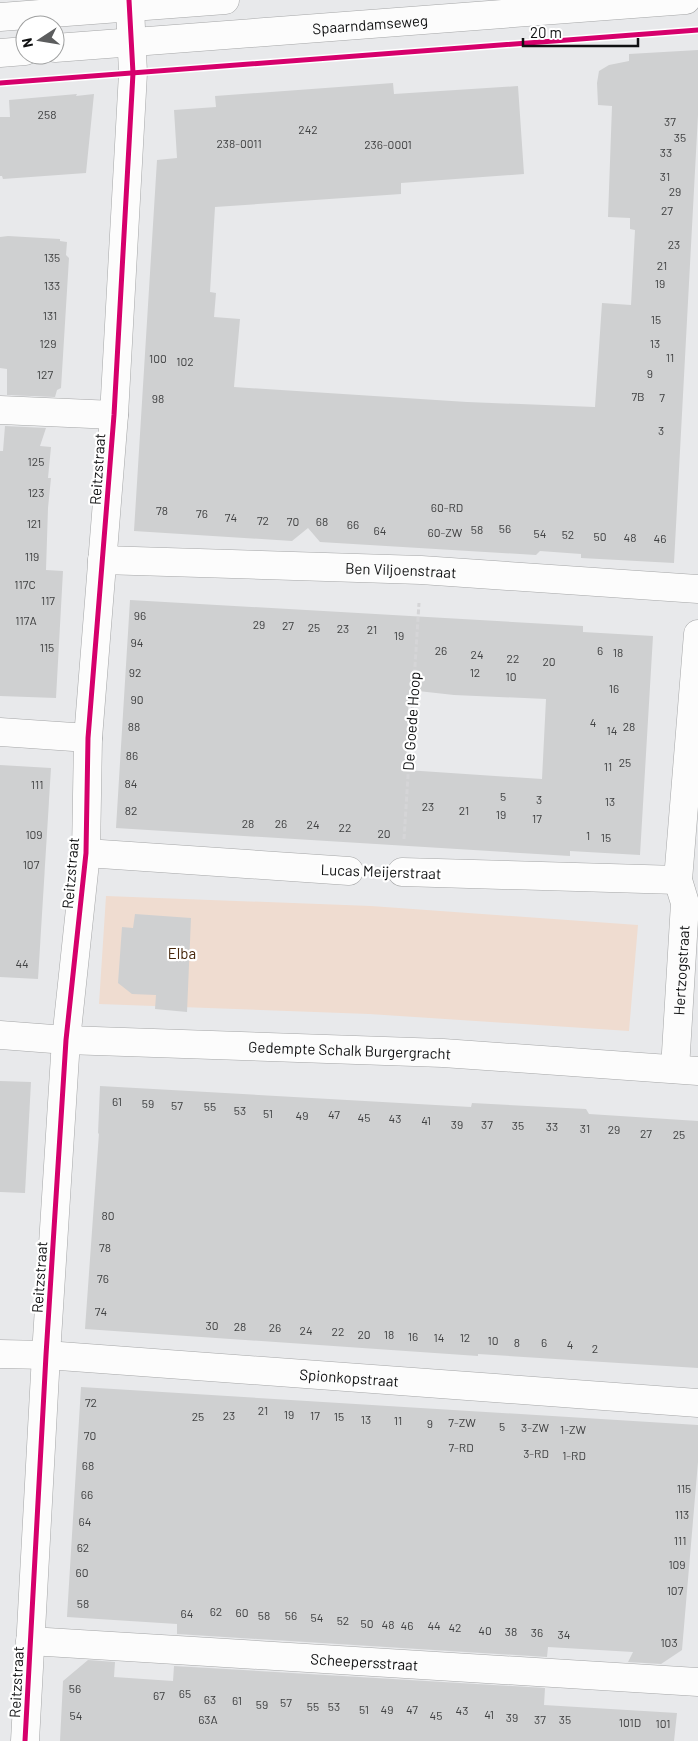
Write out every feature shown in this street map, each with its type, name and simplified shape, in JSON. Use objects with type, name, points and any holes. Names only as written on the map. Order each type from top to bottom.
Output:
[{"type":"street","points":[[0,17],[225,0]]},
{"type":"street","name":"Spaarndamseweg","points":[[65,47],[686,0]]},
{"type":"street","name":"Reitzstraat","points":[[25,1741],[46,1355],[66,1040],[86,853],[88,738],[114,415],[132,73],[130,7]]},
{"type":"street","points":[[0,53],[15,52]]},
{"type":"street","points":[[0,410],[114,415]]},
{"type":"street","name":"Ben Viljoenstraat","points":[[102,560],[421,570],[698,589]]},
{"type":"street","name":"Hertzogstraat","points":[[686,1070],[687,895],[698,634]]},
{"type":"street","points":[[0,732],[88,738]]},
{"type":"street","name":"Lucas Meijerstraat","points":[[86,853],[349,871]]},
{"type":"street","name":"Lucas Meijerstraat","points":[[402,872],[687,895]]},
{"type":"street","name":"Gedempte Schalk Burgergracht","points":[[0,1035],[66,1040],[443,1053],[686,1070]]},
{"type":"street","name":"Spionkopstraat","points":[[0,1354],[46,1355],[698,1403]]},
{"type":"street","name":"Scheepersstraat","points":[[30,1641],[698,1682]]},
{"type":"green space","name":"Elba","points":[[106,896],[371,906],[638,925],[629,1031],[369,1014],[99,1004]]},
{"type":"building","points":[[698,50],[698,115],[674,563],[581,558],[581,554],[540,551],[536,555],[320,542],[308,528],[292,541],[134,531],[157,160],[177,158],[174,110],[216,107],[215,96],[393,83],[394,94],[518,86],[524,174],[401,183],[401,194],[215,207],[210,292],[216,293],[214,317],[240,319],[234,387],[467,402],[595,407],[602,303],[631,305],[635,230],[630,229],[630,218],[608,217],[612,106],[598,105],[597,83],[599,71],[609,65],[629,61],[629,54]]},
{"type":"building","points":[[77,94],[76,96],[94,94],[86,173],[3,179],[0,176],[0,117],[10,117],[9,100]]},
{"type":"building","points":[[0,237],[60,239],[60,241],[67,242],[66,255],[69,258],[61,388],[57,390],[55,397],[7,395],[7,369],[0,368]]},
{"type":"building","points":[[5,426],[46,428],[40,446],[51,447],[48,478],[51,478],[46,570],[63,571],[56,698],[0,696],[0,451],[3,451]]},
{"type":"building","points":[[130,600],[583,626],[583,632],[653,636],[640,855],[570,851],[570,856],[116,828]],"holes":[[[409,690],[454,695],[546,699],[542,779],[406,770]]]},
{"type":"building","points":[[0,765],[51,768],[38,979],[0,977]]},
{"type":"building","points":[[135,914],[191,918],[187,1012],[155,1009],[156,995],[132,994],[118,983],[122,927],[133,928]]},
{"type":"building","points":[[0,1081],[31,1082],[25,1193],[0,1192]]},
{"type":"building","points":[[100,1086],[471,1107],[472,1103],[586,1109],[589,1114],[698,1121],[698,1368],[478,1354],[478,1356],[85,1329],[99,1133]]},
{"type":"building","points":[[81,1387],[698,1425],[698,1462],[682,1650],[661,1664],[628,1662],[633,1652],[548,1647],[547,1657],[177,1634],[177,1624],[67,1617]]},
{"type":"building","points":[[88,1660],[115,1662],[114,1677],[173,1681],[174,1666],[545,1688],[544,1705],[677,1713],[674,1741],[60,1741],[63,1681]]},
{"type":"cycle path","points":[[25,1741],[46,1355],[66,1040],[86,853],[88,738],[114,415],[133,73],[129,0]]},
{"type":"cycle path","points":[[0,83],[698,30]]}]
